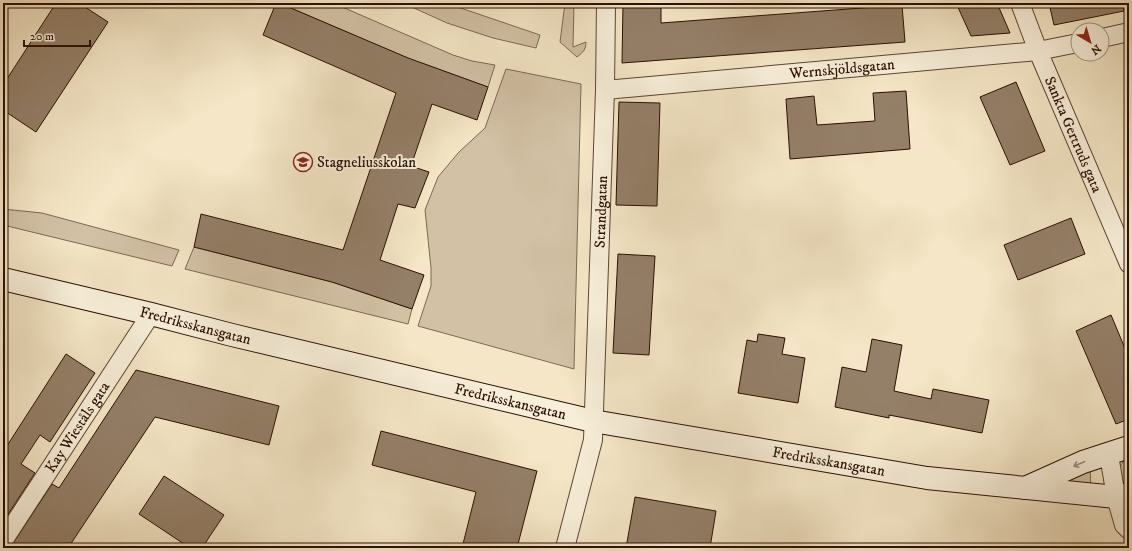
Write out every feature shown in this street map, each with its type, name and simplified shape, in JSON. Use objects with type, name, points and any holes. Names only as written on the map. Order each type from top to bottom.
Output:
[{"type":"main road","name":"Fredriksskansgatan","points":[[3,279],[593,421],[926,478],[1024,489],[1122,496]]},
{"type":"main road","points":[[1024,489],[1083,462],[1109,455],[1129,447]]},
{"type":"street","name":"Strandgatan","points":[[565,548],[593,440],[605,90],[606,3]]},
{"type":"street","name":"Sankta Gertruds gata","points":[[1020,3],[1038,51],[1129,264]]},
{"type":"street","points":[[1110,36],[1129,32]]},
{"type":"street","name":"Wernskjöldsgatan","points":[[605,90],[1038,51],[1070,45]]},
{"type":"street","name":"Kay Wieståls gata","points":[[3,541],[151,314]]},
{"type":"street","points":[[1109,455],[1122,496],[1124,526],[1129,530]]},
{"type":"shaded area","points":[[279,3],[333,3],[453,55],[472,61],[495,65],[488,87],[408,58]]},
{"type":"shaded area","points":[[403,3],[446,3],[540,35],[536,48],[493,38],[447,23]]},
{"type":"shaded area","points":[[565,3],[574,3],[573,47],[586,42],[584,51],[577,57],[560,42]]},
{"type":"shaded area","points":[[506,69],[581,84],[574,369],[418,326],[431,286],[431,268],[425,210],[438,177],[459,152],[485,128]]},
{"type":"shaded area","points":[[3,209],[42,213],[179,250],[172,266],[3,225]]},
{"type":"shaded area","points":[[194,247],[332,282],[412,309],[408,324],[185,269]]},
{"type":"shaded area","points":[[1129,458],[1129,488],[1120,490],[1119,468],[1125,459]]},
{"type":"shaded area","points":[[1090,467],[1091,489],[1041,486]]},
{"type":"building","points":[[56,3],[79,3],[108,22],[36,132],[3,110],[3,85]]},
{"type":"building","name":"Stagneliusskolan","points":[[276,3],[408,58],[488,87],[477,120],[432,104],[411,166],[429,172],[415,208],[398,204],[380,260],[424,275],[412,309],[332,282],[194,247],[201,214],[343,250],[396,93],[263,35]]},
{"type":"building","points":[[623,3],[661,3],[661,23],[902,5],[905,42],[622,63]]},
{"type":"building","points":[[956,3],[997,3],[1010,33],[971,36]]},
{"type":"building","points":[[1049,3],[1123,3],[1124,11],[1054,25]]},
{"type":"building","points":[[1016,82],[1045,151],[1010,165],[980,97]]},
{"type":"building","points":[[906,91],[910,149],[790,159],[786,99],[814,96],[817,125],[875,121],[873,93]]},
{"type":"building","points":[[619,102],[660,103],[657,206],[616,205]]},
{"type":"building","points":[[1071,218],[1085,254],[1018,280],[1004,245]]},
{"type":"building","points":[[618,254],[655,256],[649,355],[613,353]]},
{"type":"building","points":[[1111,315],[1129,358],[1129,419],[1116,424],[1076,331]]},
{"type":"building","points":[[758,334],[785,338],[782,354],[805,358],[798,403],[738,393],[747,340],[757,342]]},
{"type":"building","points":[[872,339],[902,345],[894,391],[931,399],[933,389],[989,400],[982,433],[889,415],[889,418],[835,407],[842,367],[866,372]]},
{"type":"building","points":[[66,354],[95,373],[50,442],[40,435],[21,464],[35,473],[3,522],[3,452]]},
{"type":"building","points":[[136,370],[279,406],[269,445],[155,417],[68,548],[10,548],[52,484],[59,488]]},
{"type":"building","points":[[381,431],[537,471],[517,548],[462,548],[476,492],[372,465]]},
{"type":"building","points":[[164,476],[224,515],[202,548],[190,548],[139,514]]},
{"type":"building","points":[[635,497],[716,511],[710,548],[696,548],[670,543],[669,548],[626,548]]},
{"type":"place","name":"Stagneliusskolan","points":[[303,162]]}]
